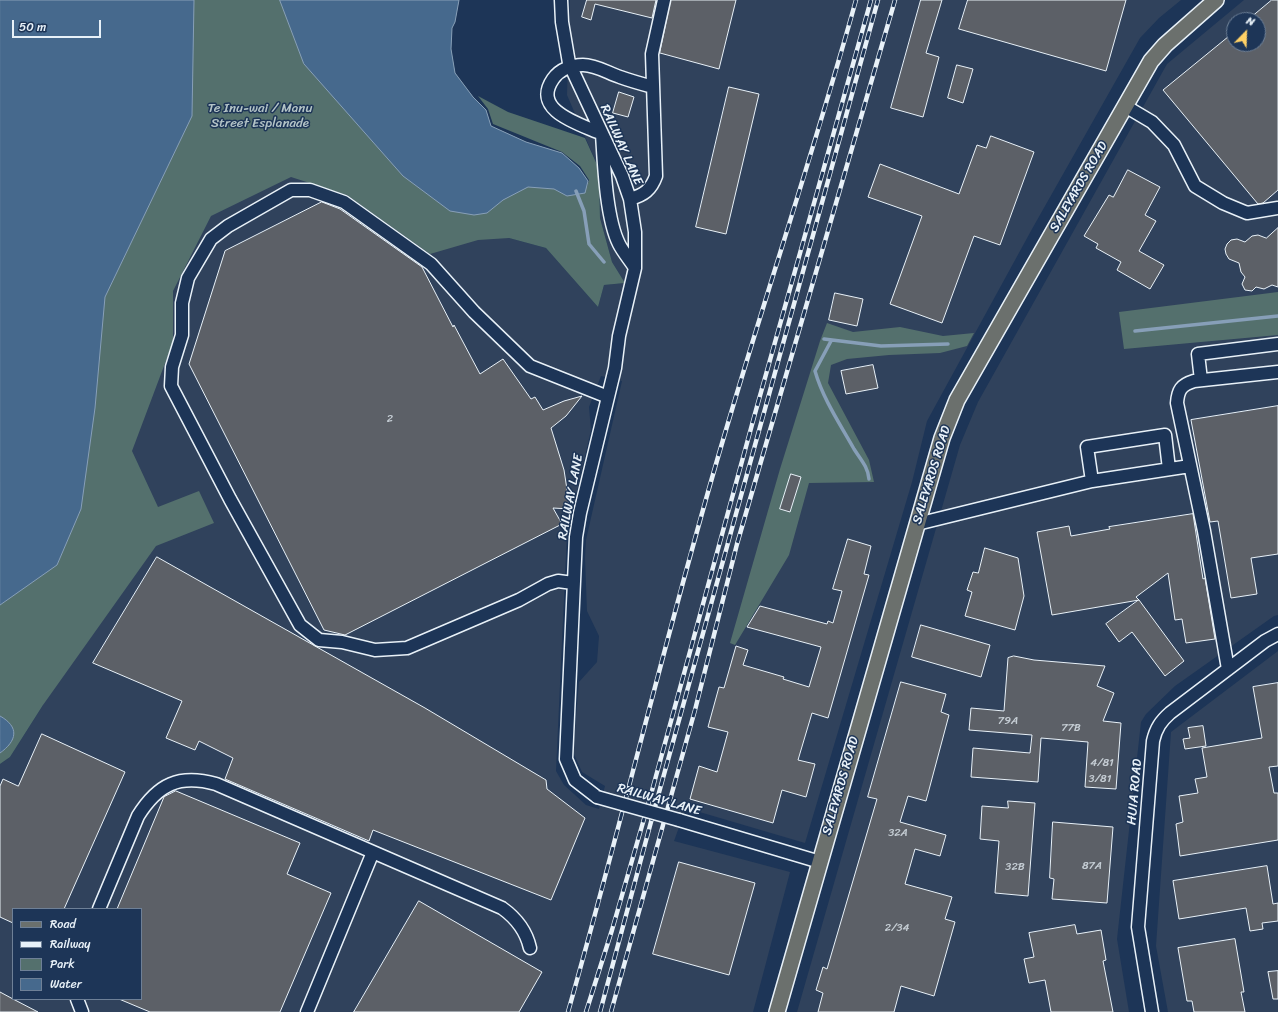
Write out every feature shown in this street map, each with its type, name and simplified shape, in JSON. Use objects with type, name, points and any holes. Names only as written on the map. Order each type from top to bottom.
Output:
[{"type":"main road","name":"SALEYARDS ROAD","points":[[777,1012],[942,438],[957,400],[1152,61],[1165,45],[1216,0]]},
{"type":"street","name":"RAILWAY LANE","points":[[561,0],[565,48],[571,66],[622,176],[630,198],[635,232],[634,268],[619,336],[615,368],[577,525],[573,583],[566,759],[575,780],[598,796],[820,862]]},
{"type":"street","points":[[630,198],[648,191],[656,176],[652,54],[664,0]]},
{"type":"street","points":[[634,268],[619,244],[613,225],[604,162],[602,134],[566,118],[553,109],[547,97],[548,86],[555,76],[571,66],[587,66],[599,68],[619,77],[653,87]]},
{"type":"street","points":[[1125,106],[1152,122],[1174,146],[1195,186],[1223,203],[1246,213],[1278,208]]},
{"type":"street","points":[[573,583],[558,581],[548,584],[519,600],[407,648],[375,650],[342,642],[319,640],[300,625],[230,499],[171,386],[172,367],[182,335],[182,303],[188,278],[211,240],[228,226],[291,190],[310,190],[344,202],[431,264],[474,312],[530,366],[608,397]]},
{"type":"street","points":[[1201,380],[1198,354],[1278,344]]},
{"type":"street","points":[[1228,669],[1204,531],[1177,403],[1178,392],[1184,385],[1201,380],[1278,372]]},
{"type":"street","points":[[1092,481],[1087,447],[1165,435],[1176,429],[1180,417]]},
{"type":"street","points":[[1165,435],[1169,469]]},
{"type":"street","points":[[917,524],[1092,481],[1190,466]]},
{"type":"street","name":"HUIA ROAD","points":[[1152,1012],[1138,927],[1153,741],[1156,731],[1161,721],[1265,641],[1278,634]]},
{"type":"street","points":[[99,908],[138,816],[144,806],[158,791],[176,782],[186,780],[216,784],[502,908],[512,915],[523,929],[530,948]]},
{"type":"street","points":[[307,1012],[373,852]]},
{"type":"street","points":[[76,1000],[82,1012]]},
{"type":"shaded area","points":[[570,0],[1181,0],[1159,18],[1140,38],[1032,229],[927,421],[912,482],[805,843],[686,808],[674,841],[790,872],[753,1012],[0,1012],[0,764],[10,757],[43,705],[135,273],[253,105],[509,238],[546,248],[598,307],[604,285],[625,283],[612,262],[600,218],[599,169],[567,95]],"holes":[[[601,376],[622,381],[586,540],[585,558],[587,611],[599,636],[597,662],[579,682],[573,752],[582,772],[605,786],[599,809],[586,805],[564,785],[556,771],[567,534],[591,430],[589,407]]]},
{"type":"shaded area","points":[[1244,0],[1278,0],[1278,615],[1274,616],[1175,686],[1146,714],[1141,722],[1117,939],[1129,1012],[797,1012],[960,445],[978,402],[1167,64],[1226,15],[1226,52],[1266,52],[1266,12],[1230,12]]},
{"type":"shaded area","points":[[1278,651],[1278,1012],[1168,1012],[1156,946],[1171,732]]},
{"type":"green space","name":"Te Inu-wai / Manu Street Esplanade","points":[[0,0],[459,0],[455,22],[452,28],[451,49],[455,73],[473,97],[486,110],[491,126],[526,142],[562,153],[579,168],[588,181],[587,187],[589,180],[580,166],[562,152],[493,124],[488,109],[478,96],[508,112],[585,138],[599,169],[600,218],[612,262],[625,283],[604,285],[598,307],[546,248],[509,238],[478,240],[430,254],[347,195],[291,177],[211,216],[173,291],[173,342],[132,451],[158,507],[199,491],[214,523],[156,546],[43,705],[10,757],[0,764]]},
{"type":"green space","points":[[1278,292],[1278,335],[1124,349],[1119,312]]},
{"type":"green space","points":[[827,323],[853,332],[900,327],[943,336],[974,333],[967,346],[940,353],[889,355],[847,359],[831,365],[828,383],[869,460],[874,482],[809,483],[789,555],[735,645],[730,643],[780,469]]},
{"type":"water","points":[[0,0],[194,0],[192,116],[105,297],[95,408],[81,509],[57,565],[0,605]]},
{"type":"water","points":[[280,0],[459,0],[455,22],[452,28],[451,49],[455,73],[473,97],[486,110],[491,126],[526,142],[562,153],[579,168],[588,181],[585,193],[567,196],[554,189],[528,187],[503,200],[487,213],[474,215],[450,211],[403,176],[304,64]]},
{"type":"water","points":[[0,716],[11,725],[14,734],[10,744],[0,753]]},
{"type":"building","points":[[587,0],[656,0],[652,18],[595,4],[591,20],[582,17]]},
{"type":"building","points":[[671,0],[736,0],[719,69],[660,53]]},
{"type":"building","points":[[921,0],[942,0],[926,53],[939,57],[923,117],[891,108]]},
{"type":"building","points":[[968,0],[1126,0],[1106,71],[959,29]]},
{"type":"building","points":[[1272,0],[1278,0],[1278,190],[1263,203],[1258,204],[1163,90],[1226,39],[1226,52],[1266,52],[1266,12],[1258,12]]},
{"type":"building","points":[[957,65],[973,69],[963,103],[948,98]]},
{"type":"building","points":[[729,87],[759,94],[726,234],[696,227]]},
{"type":"building","points":[[619,92],[634,97],[628,117],[613,113]]},
{"type":"building","points":[[991,136],[1034,152],[1000,245],[974,236],[942,323],[890,304],[922,216],[868,197],[880,164],[959,194],[977,145],[986,148]]},
{"type":"building","points":[[1128,170],[1160,187],[1145,215],[1156,221],[1139,251],[1164,265],[1150,289],[1117,270],[1121,262],[1096,248],[1098,244],[1084,236],[1109,195],[1113,197]]},
{"type":"building","points":[[322,202],[340,209],[422,267],[453,327],[454,325],[480,374],[503,359],[531,399],[535,397],[543,410],[564,401],[582,396],[566,416],[551,428],[564,470],[570,509],[553,508],[562,524],[345,635],[324,630],[189,364],[225,251]]},
{"type":"building","points":[[1278,228],[1278,287],[1272,285],[1264,289],[1256,287],[1252,291],[1245,290],[1242,284],[1245,277],[1241,272],[1239,263],[1229,259],[1226,254],[1225,249],[1227,244],[1231,240],[1237,239],[1245,242],[1252,236],[1258,235],[1266,238]]},
{"type":"building","points":[[835,293],[863,299],[857,326],[829,320]]},
{"type":"building","points":[[873,365],[878,388],[846,394],[841,371]]},
{"type":"building","points":[[1278,406],[1278,554],[1251,558],[1257,594],[1231,598],[1218,521],[1210,522],[1191,420]]},
{"type":"building","points":[[791,474],[801,477],[790,512],[780,509]]},
{"type":"building","points":[[1193,514],[1203,579],[1205,578],[1215,639],[1186,643],[1182,619],[1175,620],[1168,573],[1136,597],[1139,600],[1052,615],[1037,532],[1069,526],[1071,536],[1110,529],[1109,527]]},
{"type":"building","points":[[848,539],[871,546],[864,574],[869,575],[828,718],[812,713],[798,760],[815,764],[806,797],[782,790],[773,823],[690,799],[699,766],[717,772],[728,732],[708,727],[719,687],[724,688],[736,646],[748,650],[743,665],[784,677],[783,679],[809,687],[821,647],[747,627],[760,606],[827,624],[828,621],[833,623],[842,591],[833,589]]},
{"type":"building","points":[[985,548],[1018,558],[1024,596],[1015,630],[965,616],[972,592],[967,590],[973,572],[978,573]]},
{"type":"building","points":[[157,557],[425,708],[546,780],[547,789],[585,818],[551,900],[373,830],[369,841],[225,779],[233,758],[199,741],[195,750],[166,738],[182,701],[93,663]]},
{"type":"building","points":[[1139,600],[1184,661],[1165,676],[1132,632],[1119,642],[1106,624]]},
{"type":"building","points":[[921,625],[990,645],[981,677],[912,657]]},
{"type":"building","points":[[1014,656],[1034,660],[1105,666],[1097,686],[1114,693],[1103,721],[1121,723],[1116,789],[1085,787],[1088,742],[1041,738],[1038,782],[971,777],[973,748],[1030,753],[1032,735],[969,730],[971,708],[1004,711],[1008,658]]},
{"type":"building","points":[[901,682],[946,694],[941,712],[949,715],[926,801],[908,796],[900,822],[946,835],[940,856],[915,849],[905,884],[952,897],[945,919],[955,922],[934,996],[901,986],[894,1012],[818,1012],[823,993],[816,990],[823,967],[827,969],[877,799],[868,797]]},
{"type":"building","points":[[1278,683],[1278,766],[1269,767],[1274,793],[1278,793],[1278,840],[1180,856],[1176,824],[1183,822],[1179,796],[1198,793],[1195,779],[1207,777],[1202,748],[1262,738],[1253,687]]},
{"type":"building","points":[[1203,726],[1206,746],[1185,749],[1183,739],[1190,738],[1188,728]]},
{"type":"building","points":[[42,734],[125,772],[64,908],[12,908],[12,923],[0,917],[0,786],[3,779],[18,786]]},
{"type":"building","points":[[176,791],[300,843],[287,874],[331,893],[280,1012],[150,1012],[121,1000],[142,1000],[142,908],[117,908],[164,797]]},
{"type":"building","points":[[1008,801],[1035,803],[1028,896],[995,893],[999,841],[980,839],[982,806],[1008,808]]},
{"type":"building","points":[[1053,822],[1113,827],[1107,903],[1052,899],[1054,879],[1050,878]]},
{"type":"building","points":[[679,862],[755,883],[729,975],[653,954]]},
{"type":"building","points":[[1267,866],[1273,904],[1278,903],[1278,921],[1262,923],[1263,929],[1250,931],[1246,908],[1179,919],[1173,881]]},
{"type":"building","points":[[419,901],[542,972],[519,1012],[354,1012]]},
{"type":"building","points":[[1075,925],[1077,934],[1101,930],[1106,960],[1103,961],[1113,1012],[1051,1012],[1045,980],[1029,983],[1024,959],[1034,957],[1029,933]]},
{"type":"building","points":[[1235,939],[1244,992],[1241,992],[1245,1012],[1194,1012],[1192,1001],[1187,1001],[1178,948]]},
{"type":"building","points":[[1278,971],[1278,999],[1273,999],[1268,972]]},
{"type":"building","points":[[0,992],[12,998],[12,1000],[15,1000],[38,1012],[0,1012]]},
{"type":"waterway","points":[[576,191],[584,211],[589,244],[604,262]]},
{"type":"waterway","points":[[1135,331],[1278,316]]},
{"type":"waterway","points":[[824,339],[881,346],[948,344]]},
{"type":"waterway","points":[[831,341],[815,371],[827,401],[866,467],[869,479]]},
{"type":"railway","points":[[568,1012],[702,511],[739,385],[824,111],[856,0]]},
{"type":"railway","points":[[586,1012],[612,930],[650,798],[756,410],[871,0]]},
{"type":"railway","points":[[600,1012],[655,807],[878,0]]},
{"type":"railway","points":[[611,1012],[695,710],[737,544],[895,0]]}]
